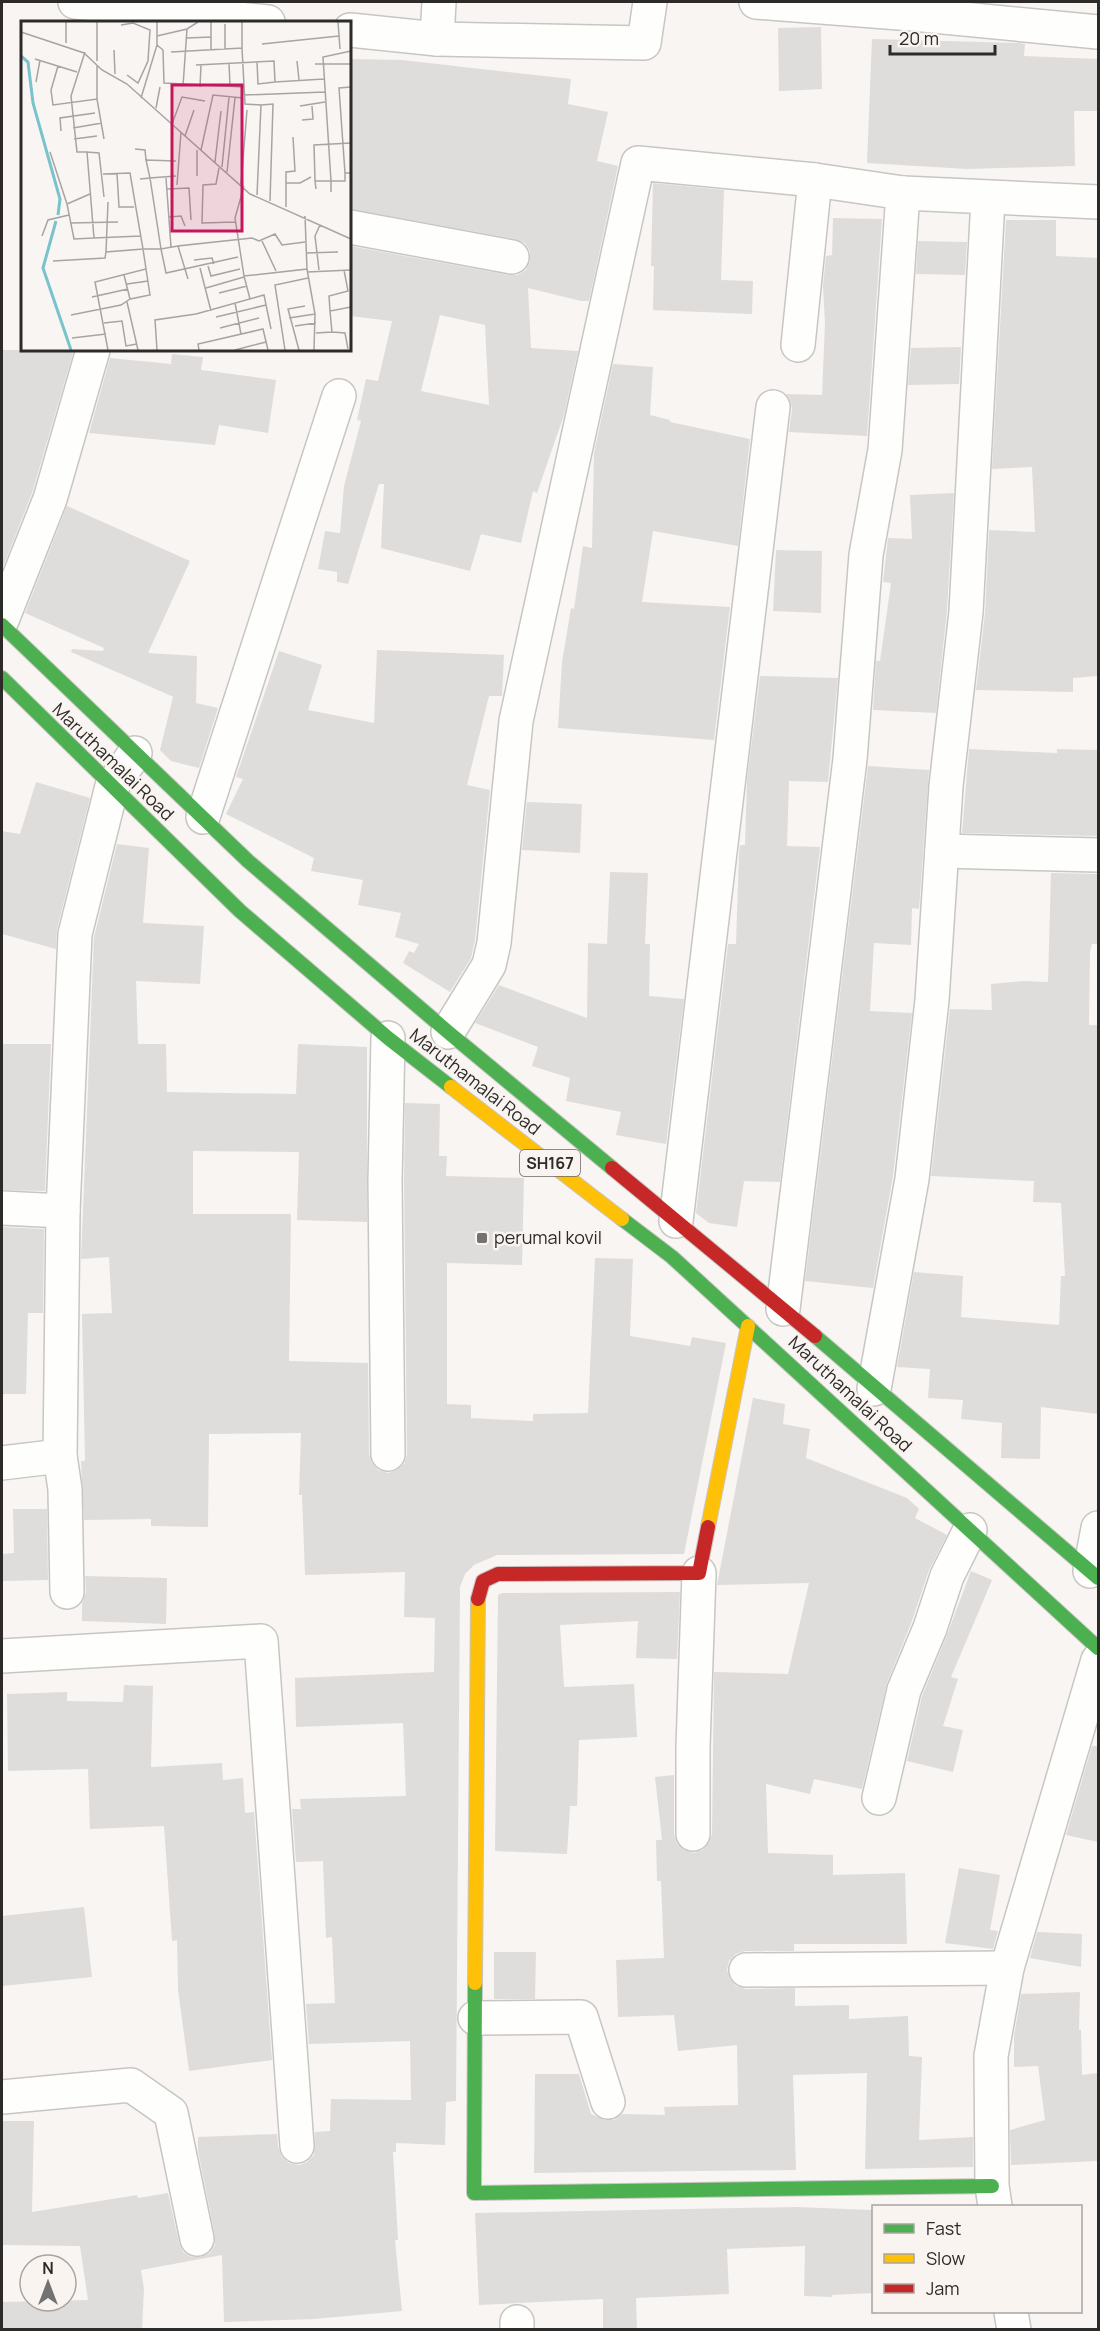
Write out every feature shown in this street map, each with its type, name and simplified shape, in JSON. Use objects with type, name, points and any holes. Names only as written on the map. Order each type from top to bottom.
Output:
[{"type":"main road","name":"Maruthamalai Road","points":[[2,625],[248,861],[448,1032],[783,1309],[1094,1575]]},
{"type":"main road","name":"Maruthamalai Road","points":[[2,678],[240,911],[388,1038],[672,1257],[1098,1648]]},
{"type":"main road","points":[[748,1326],[699,1573],[498,1574],[483,1581],[478,1594],[474,2193],[994,2196]]},
{"type":"street","points":[[75,2],[172,7],[262,21]]},
{"type":"street","points":[[437,39],[439,2]]},
{"type":"street","points":[[351,30],[437,39],[644,43],[650,2]]},
{"type":"street","points":[[756,2],[912,8],[1098,33]]},
{"type":"street","points":[[448,1032],[489,965],[494,943],[516,721],[638,163],[815,180],[903,194],[1098,202]]},
{"type":"street","points":[[798,345],[815,180]]},
{"type":"street","points":[[783,1309],[850,759],[866,555],[885,450],[903,194]]},
{"type":"street","points":[[874,1389],[912,1179],[932,1000],[946,786],[966,612],[988,199]]},
{"type":"street","points":[[351,226],[512,257]]},
{"type":"street","points":[[2,620],[50,499],[93,351]]},
{"type":"street","points":[[203,817],[339,396]]},
{"type":"street","points":[[676,1221],[773,407]]},
{"type":"street","points":[[67,1592],[65,1489],[60,1456],[63,1210],[75,934],[112,786],[135,753]]},
{"type":"street","points":[[942,851],[1098,855]]},
{"type":"street","points":[[388,1038],[385,1181],[388,1454]]},
{"type":"street","points":[[2,1208],[63,1210]]},
{"type":"street","points":[[2,1463],[60,1456]]},
{"type":"street","points":[[1094,1575],[1098,1528]]},
{"type":"street","points":[[879,1798],[904,1690],[930,1628],[947,1576],[970,1530]]},
{"type":"street","points":[[693,1834],[693,1746],[699,1573]]},
{"type":"street","points":[[2,1656],[261,1641],[297,2146]]},
{"type":"street","points":[[994,2196],[991,2056],[1006,1968],[1098,1660]]},
{"type":"street","points":[[746,1970],[1006,1968]]},
{"type":"street","points":[[475,2018],[581,2017],[608,2102]]},
{"type":"street","points":[[2,2097],[131,2085],[171,2113],[198,2239]]},
{"type":"street","points":[[1011,2313],[1014,2330]]},
{"type":"building","points":[[821,27],[822,89],[779,91],[778,28]]},
{"type":"building","points":[[872,39],[1019,43],[1025,44],[1024,56],[1098,59],[1098,111],[1074,111],[1075,166],[967,169],[867,163]]},
{"type":"building","points":[[351,59],[402,60],[571,79],[568,104],[608,112],[597,161],[618,166],[589,301],[528,288],[531,348],[578,351],[564,415],[537,493],[533,491],[521,543],[481,534],[470,571],[381,548],[384,484],[379,484],[348,584],[337,582],[337,572],[318,569],[325,531],[340,533],[344,486],[361,421],[357,420],[366,379],[378,381],[392,321],[351,316],[351,246],[518,275],[526,270],[530,260],[530,251],[525,243],[515,239],[351,209]],"holes":[[[440,315],[485,325],[489,405],[421,391]]]},
{"type":"building","points":[[653,183],[724,190],[721,280],[753,281],[752,314],[653,310],[654,266],[651,266]]},
{"type":"building","points":[[833,218],[882,219],[867,436],[789,432],[792,409],[786,394],[822,395],[825,323],[823,286],[826,256],[832,255]]},
{"type":"building","points":[[1006,220],[1056,220],[1056,256],[1098,258],[1098,676],[1073,678],[1073,692],[976,690],[985,613],[989,530],[1035,532],[1032,467],[992,469]]},
{"type":"building","points":[[918,241],[967,242],[965,275],[916,274]]},
{"type":"building","points":[[961,347],[959,384],[908,385],[911,348]]},
{"type":"building","points":[[2,350],[67,351],[73,353],[32,493],[2,570]]},
{"type":"building","points":[[172,354],[203,357],[201,370],[276,380],[268,433],[219,425],[215,445],[89,433],[110,358],[171,364]]},
{"type":"building","points":[[613,364],[653,367],[650,415],[670,420],[670,422],[750,439],[738,546],[653,531],[642,602],[730,607],[714,740],[558,728],[562,662],[571,608],[574,609],[583,546],[592,548],[594,453]]},
{"type":"building","points":[[954,493],[947,610],[936,713],[873,710],[876,661],[880,661],[891,583],[883,582],[888,538],[912,539],[910,495]]},
{"type":"building","points":[[67,506],[190,561],[148,653],[197,656],[196,703],[218,708],[199,768],[171,761],[160,750],[173,697],[176,698],[71,652],[72,649],[103,651],[104,648],[25,613]]},
{"type":"building","points":[[776,550],[822,551],[821,613],[773,611]]},
{"type":"building","points":[[377,650],[504,655],[502,696],[489,696],[467,785],[490,790],[475,940],[471,958],[450,992],[403,963],[409,951],[414,953],[419,944],[395,937],[401,913],[358,905],[363,880],[311,871],[314,858],[226,814],[243,779],[236,777],[279,651],[322,665],[308,710],[374,723]]},
{"type":"building","points":[[760,676],[838,678],[828,782],[789,781],[787,846],[820,847],[780,1182],[744,1181],[737,1227],[709,1223],[696,1213],[728,944],[736,944],[739,853],[740,845],[745,845],[747,780]]},
{"type":"building","points":[[969,749],[1057,753],[1057,749],[1098,750],[1098,836],[962,833]]},
{"type":"building","points":[[868,766],[929,770],[919,909],[912,908],[911,945],[874,943],[870,1011],[912,1013],[893,1176],[873,1288],[805,1281]]},
{"type":"building","points":[[36,782],[90,798],[57,929],[56,949],[2,934],[2,831],[20,834]]},
{"type":"building","points":[[527,802],[582,804],[580,853],[522,850]]},
{"type":"building","points":[[117,844],[149,848],[143,923],[204,926],[200,984],[136,981],[138,1044],[166,1044],[167,1092],[296,1094],[298,1044],[367,1047],[367,1222],[297,1220],[299,1152],[193,1151],[193,1214],[291,1214],[289,1361],[368,1363],[369,1454],[378,1470],[388,1473],[397,1470],[404,1464],[407,1454],[405,1103],[440,1104],[439,1156],[447,1156],[446,1176],[524,1178],[522,1265],[447,1263],[447,1404],[471,1405],[471,1418],[533,1421],[533,1414],[588,1413],[595,1258],[633,1259],[630,1336],[690,1346],[692,1337],[726,1343],[684,1554],[497,1555],[474,1565],[465,1574],[460,1587],[456,2101],[446,2102],[445,2145],[396,2143],[396,2152],[393,2152],[398,2240],[395,2240],[402,2311],[315,2319],[224,2322],[222,2255],[141,2270],[144,2289],[142,2330],[2,2330],[2,2302],[18,2302],[18,2313],[78,2313],[78,2300],[88,2300],[80,2246],[2,2245],[2,2121],[34,2121],[32,2212],[137,2195],[138,2198],[168,2193],[183,2252],[192,2257],[200,2257],[210,2253],[215,2245],[215,2236],[198,2151],[198,2137],[277,2134],[282,2157],[289,2163],[299,2165],[307,2162],[314,2155],[315,2132],[330,2131],[331,2099],[411,2100],[410,2041],[309,2044],[306,2004],[335,2003],[332,1937],[326,1938],[323,1861],[296,1862],[292,1809],[301,1809],[300,1799],[406,1796],[403,1723],[296,1727],[295,1678],[434,1672],[435,1618],[404,1617],[405,1572],[305,1575],[302,1495],[299,1495],[301,1433],[209,1434],[208,1527],[151,1526],[151,1519],[84,1520],[81,1461],[85,1461],[82,1314],[112,1313],[109,1257],[81,1259],[94,937]]},
{"type":"building","points":[[610,872],[648,873],[645,944],[650,944],[649,996],[684,999],[666,1144],[616,1135],[621,1112],[566,1101],[570,1078],[532,1066],[538,1047],[475,1023],[499,985],[587,1018],[588,943],[607,944]]},
{"type":"building","points":[[1051,873],[1098,874],[1098,944],[1092,944],[1090,952],[1089,1025],[1098,1025],[1098,1414],[1041,1407],[1040,1459],[1001,1458],[1002,1423],[961,1419],[963,1400],[928,1398],[930,1369],[897,1367],[914,1272],[963,1276],[961,1317],[1059,1325],[1061,1276],[1065,1276],[1061,1203],[1033,1202],[1034,1181],[931,1176],[950,1009],[992,1010],[991,984],[1025,981],[1048,982]]},
{"type":"building","points":[[2,1044],[51,1044],[45,1191],[2,1190]]},
{"type":"building","points":[[2,1227],[44,1229],[43,1313],[28,1313],[26,1394],[2,1394]]},
{"type":"building","points":[[753,1398],[785,1404],[783,1424],[810,1429],[806,1458],[907,1498],[919,1509],[915,1518],[947,1535],[929,1570],[912,1621],[887,1683],[862,1789],[814,1779],[810,1794],[766,1784],[768,1853],[833,1855],[833,1875],[905,1873],[907,1944],[794,1944],[794,1951],[745,1951],[736,1954],[729,1961],[727,1970],[736,1986],[746,1989],[795,1988],[795,2006],[849,2005],[849,2019],[908,2016],[909,2056],[922,2057],[919,2140],[973,2137],[973,2167],[865,2169],[867,2073],[793,2075],[796,2170],[534,2173],[535,2074],[579,2074],[591,2114],[605,2120],[614,2120],[622,2114],[665,2115],[664,2107],[738,2105],[737,2045],[678,2051],[674,2015],[618,2017],[616,1960],[664,1958],[661,1881],[657,1881],[656,1840],[662,1840],[655,1777],[674,1775],[674,1834],[677,1844],[684,1850],[694,1853],[703,1850],[709,1843],[712,1834],[714,1672],[788,1674],[809,1583],[717,1585]]},
{"type":"building","points":[[13,1509],[47,1509],[48,1580],[2,1581],[2,1554],[14,1553]]},
{"type":"building","points":[[971,1571],[992,1580],[951,1677],[958,1679],[943,1726],[963,1730],[953,1772],[907,1761],[922,1696]]},
{"type":"building","points":[[85,1576],[167,1578],[166,1624],[82,1621],[82,1603],[86,1592]]},
{"type":"building","points":[[680,1592],[677,1659],[636,1658],[638,1621],[560,1625],[564,1687],[634,1684],[637,1737],[579,1740],[577,1806],[570,1806],[567,1854],[495,1851],[498,1595],[502,1593]]},
{"type":"building","points":[[124,1685],[153,1686],[151,1767],[222,1763],[223,1780],[243,1778],[245,1813],[254,1812],[272,2060],[189,2071],[178,1990],[177,1940],[172,1941],[164,1826],[90,1829],[88,1769],[8,1771],[7,1694],[67,1692],[67,1701],[123,1702]]},
{"type":"building","points":[[1092,1746],[1098,1746],[1098,1842],[1066,1835]]},
{"type":"building","points":[[959,1868],[1000,1875],[990,1930],[998,1931],[993,1949],[945,1943]]},
{"type":"building","points":[[84,1907],[92,1977],[2,1986],[2,1916]]},
{"type":"building","points":[[1037,1932],[1082,1934],[1081,1967],[1030,1958]]},
{"type":"building","points":[[494,1952],[536,1952],[535,1999],[494,1999]]},
{"type":"building","points":[[1080,1992],[1079,2030],[1081,2030],[1082,2075],[1098,2073],[1098,2161],[1011,2165],[1010,2130],[1045,2120],[1038,2066],[1014,2067],[1014,2036],[1021,1994]]},
{"type":"building","points":[[797,2207],[872,2210],[872,2293],[832,2295],[832,2297],[804,2296],[805,2246],[727,2249],[729,2294],[636,2298],[637,2330],[603,2330],[603,2299],[479,2305],[475,2213]]},
{"type":"traffic: fast","points":[[2,625],[248,861],[612,1168]]},
{"type":"traffic: fast","points":[[2,678],[240,911],[388,1038],[451,1087]]},
{"type":"traffic: fast","points":[[622,1219],[672,1257],[1098,1648]]},
{"type":"traffic: fast","points":[[815,1336],[1098,1578]]},
{"type":"traffic: fast","points":[[475,1983],[474,2193],[992,2186]]},
{"type":"traffic: slow","points":[[451,1087],[622,1219]]},
{"type":"traffic: slow","points":[[708,1527],[748,1326]]},
{"type":"traffic: slow","points":[[475,1983],[478,1599]]},
{"type":"traffic: jam","points":[[612,1168],[815,1336]]},
{"type":"traffic: jam","points":[[478,1599],[483,1581],[498,1574],[699,1573],[708,1527]]},
{"type":"place","name":"perumal kovil","points":[[482,1238]]}]
